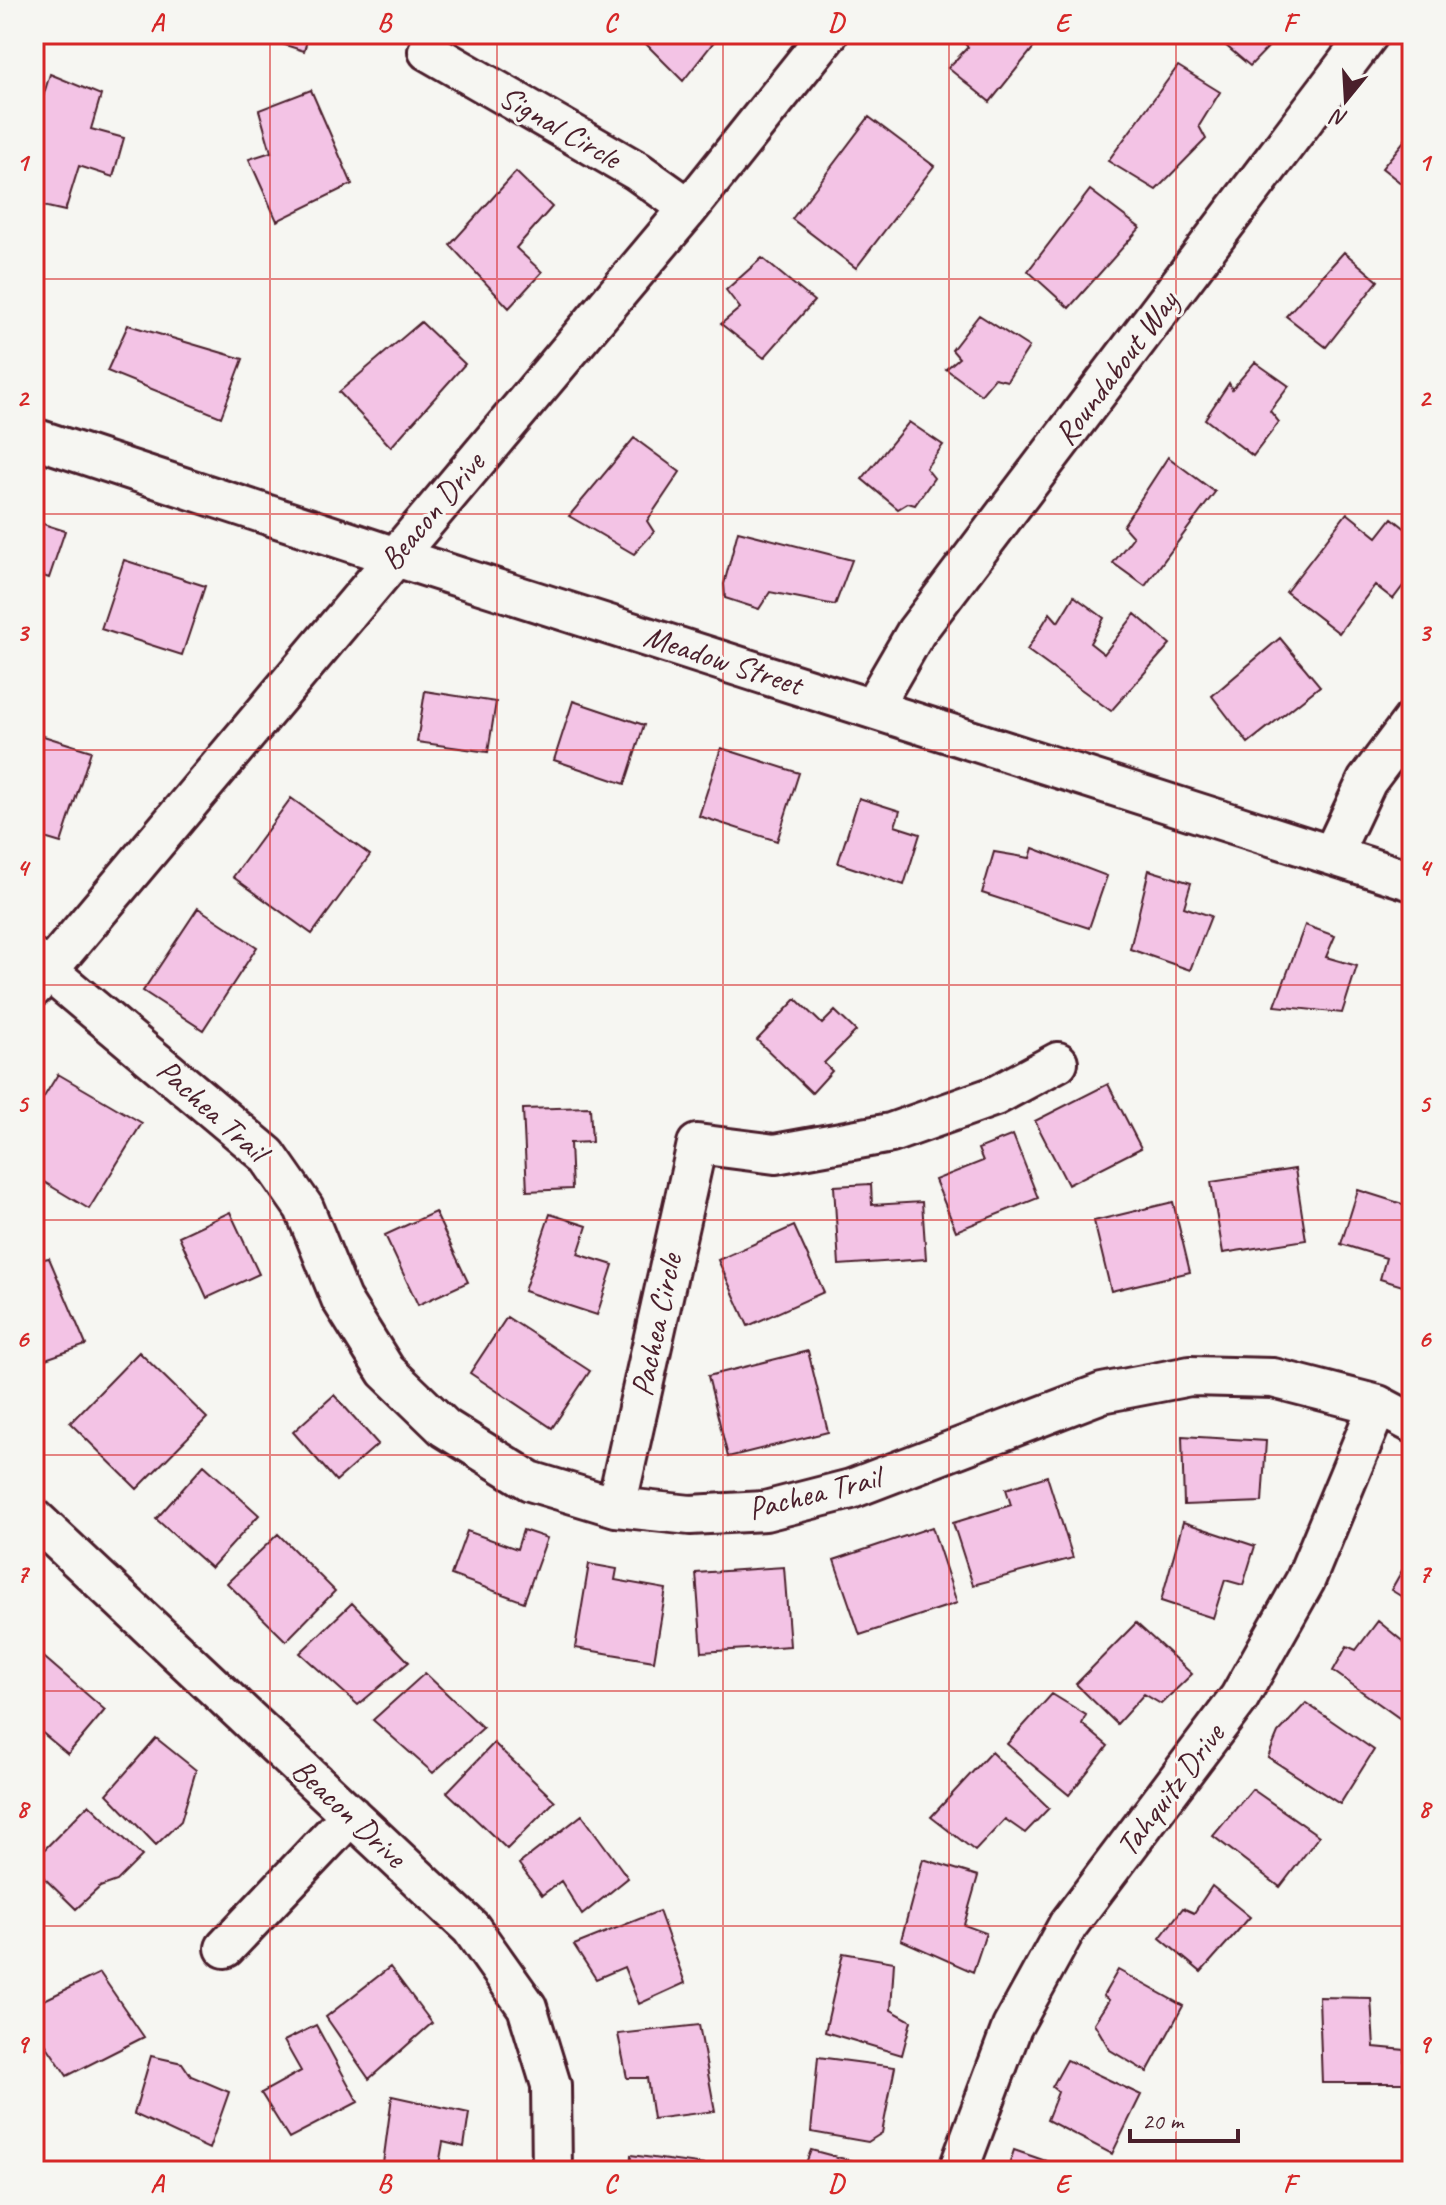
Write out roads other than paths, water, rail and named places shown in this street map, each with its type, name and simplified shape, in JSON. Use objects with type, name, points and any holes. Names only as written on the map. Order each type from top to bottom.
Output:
[{"type":"street","name":"Beacon Drive","points":[[39,972],[689,208],[828,34]]},
{"type":"street","name":"Roundabout Way","points":[[872,708],[916,632],[1369,34]]},
{"type":"street","name":"Signal Circle","points":[[428,51],[637,171],[689,208]]},
{"type":"street","name":"Meadow Street","points":[[34,438],[393,556],[1412,881]]},
{"type":"street","points":[[1332,855],[1367,781],[1412,721]]},
{"type":"street","name":"Pachea Trail","points":[[39,972],[267,1155],[304,1208],[341,1299],[386,1371],[445,1428],[530,1481],[616,1507],[690,1515],[765,1511],[851,1489],[1102,1393],[1190,1376],[1273,1378],[1378,1405],[1412,1423]]},
{"type":"street","name":"Pachea Circle","points":[[616,1507],[697,1144],[775,1154],[891,1133],[995,1096],[1058,1062]]},
{"type":"street","name":"Tahquitz Drive","points":[[958,2171],[1012,2027],[1061,1938],[1239,1698],[1305,1581],[1378,1405]]},
{"type":"street","name":"Beacon Drive","points":[[34,1518],[471,1928],[527,2007],[551,2085],[552,2171]]},
{"type":"street","points":[[225,1948],[351,1815]]}]
